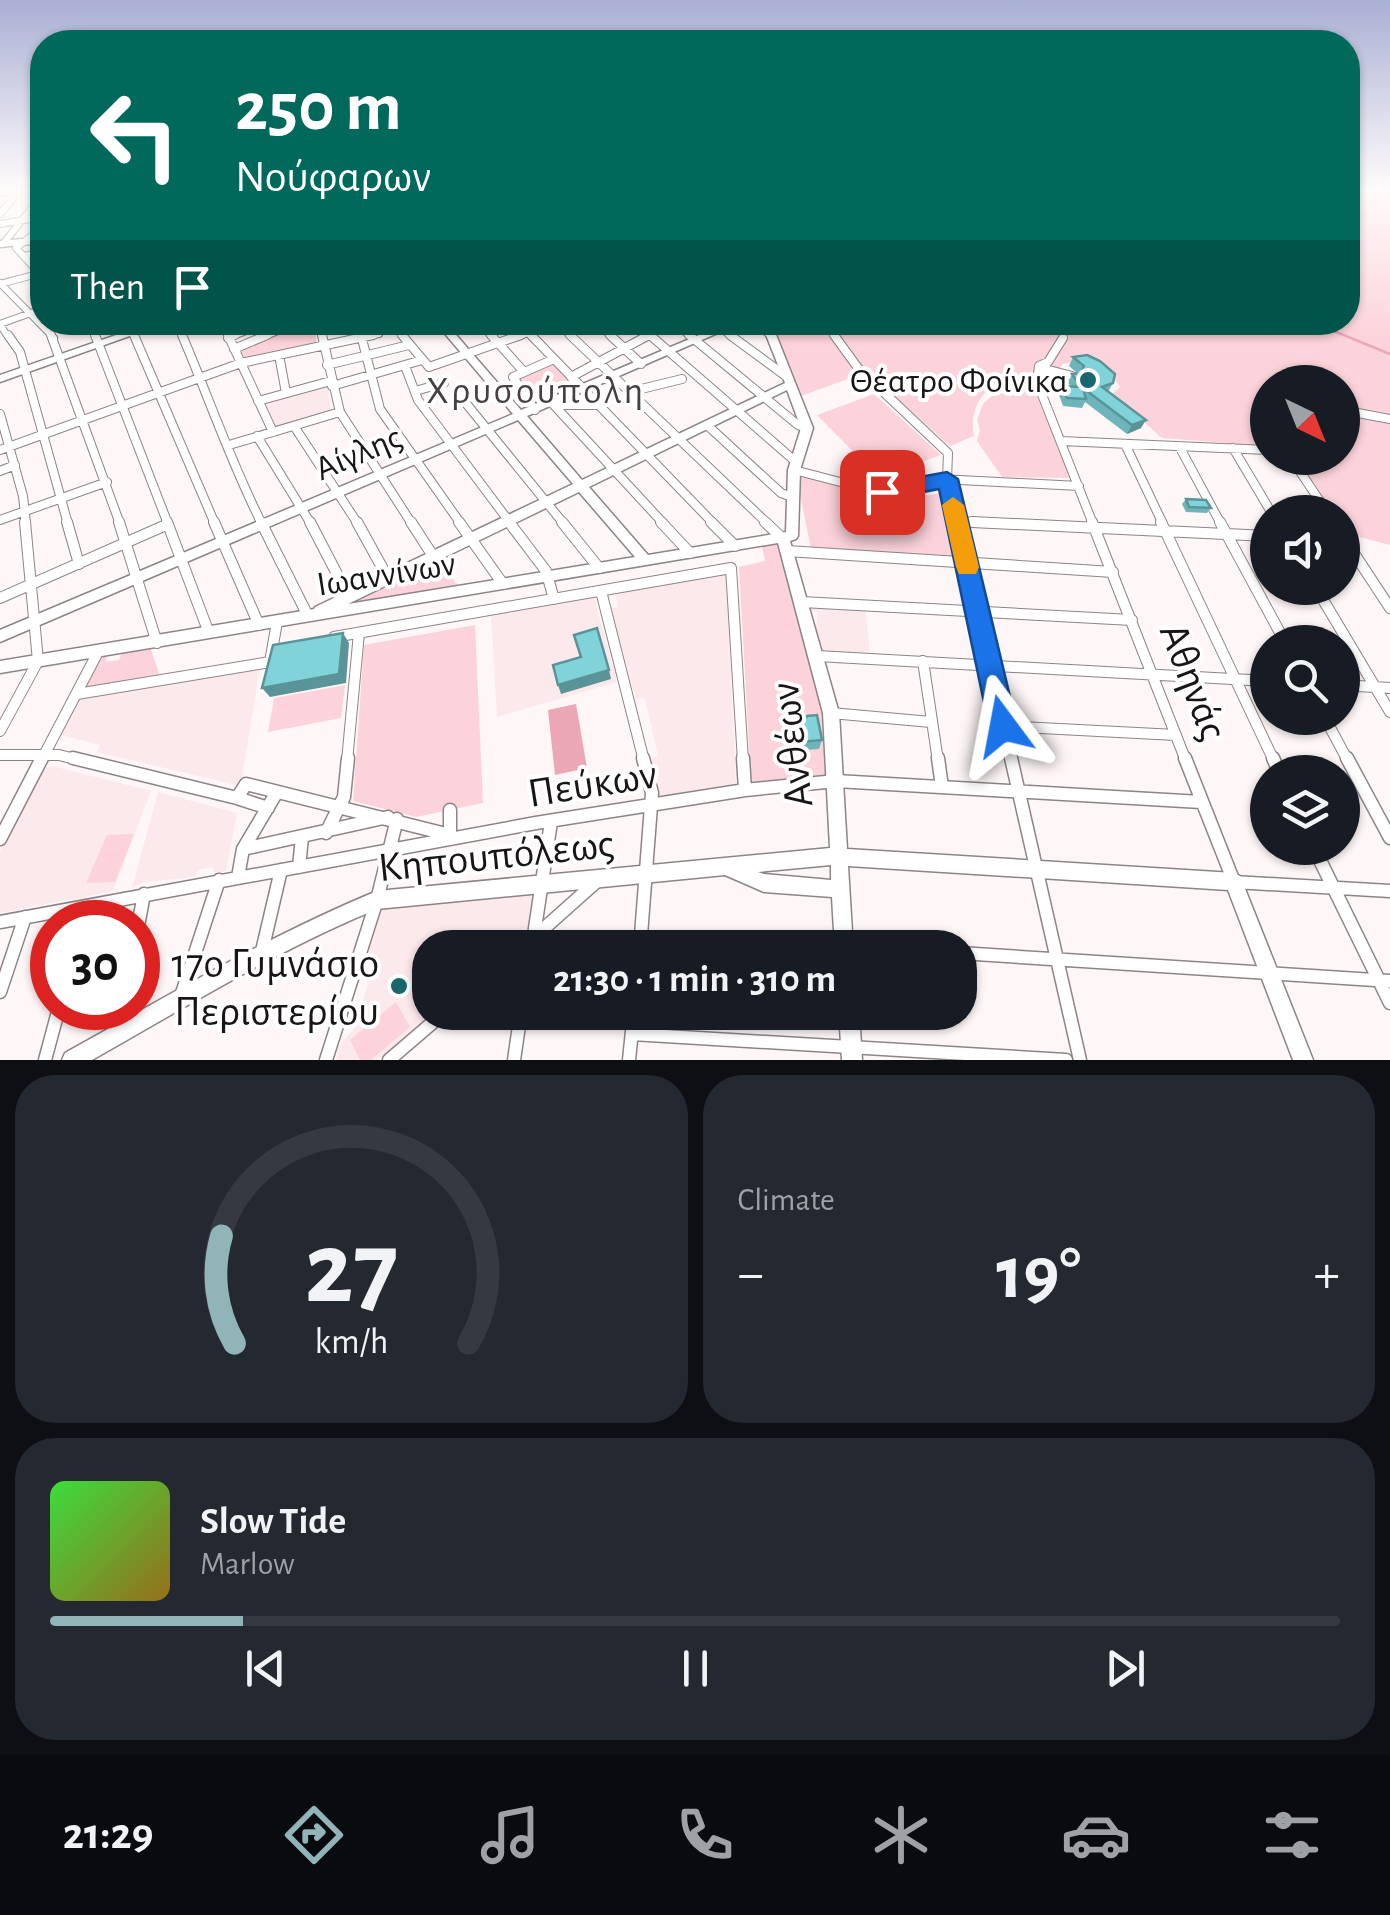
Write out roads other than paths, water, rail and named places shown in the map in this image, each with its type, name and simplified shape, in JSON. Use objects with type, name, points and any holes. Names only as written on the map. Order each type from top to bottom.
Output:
[{"type":"street","points":[[25,239],[16,248],[30,262]]},
{"type":"street","points":[[1,244],[30,242]]},
{"type":"street","points":[[24,256],[30,255]]},
{"type":"street","points":[[0,283],[30,277]]},
{"type":"street","points":[[0,283],[30,305]]},
{"type":"street","points":[[30,314],[0,325],[19,350],[79,564]]},
{"type":"street","points":[[53,335],[106,482],[157,642]]},
{"type":"street","points":[[94,335],[101,344],[209,633]]},
{"type":"street","points":[[0,380],[101,344],[115,335]]},
{"type":"street","points":[[134,335],[258,624]]},
{"type":"street","points":[[182,335],[238,475],[308,616],[764,397],[788,381]]},
{"type":"street","points":[[227,335],[273,432]]},
{"type":"street","points":[[228,338],[236,335]]},
{"type":"street","points":[[234,349],[267,335]]},
{"type":"street","points":[[320,335],[340,412],[433,556]]},
{"type":"street","points":[[359,335],[380,409],[503,584]]},
{"type":"street","points":[[4,448],[240,363],[375,335]]},
{"type":"street","points":[[401,335],[425,363]]},
{"type":"street","points":[[450,335],[646,560]]},
{"type":"street","points":[[490,335],[524,372]]},
{"type":"street","points":[[258,400],[467,355],[525,335]]},
{"type":"street","points":[[529,335],[735,546]]},
{"type":"street","points":[[570,335],[785,545],[967,564],[1113,572]]},
{"type":"street","points":[[609,335],[641,364]]},
{"type":"street","points":[[571,377],[650,335],[795,466],[875,492],[947,479],[1080,486]]},
{"type":"street","points":[[689,335],[806,428]]},
{"type":"street","name":"Αίγλης","points":[[0,636],[553,404],[705,335]]},
{"type":"street","points":[[729,335],[788,381]]},
{"type":"street","points":[[769,335],[773,338]]},
{"type":"street","points":[[772,335],[806,428],[795,466],[794,535],[785,545]]},
{"type":"street","points":[[834,335],[858,368],[948,453],[947,479],[1080,1060]]},
{"type":"street","points":[[1063,338],[1045,368],[1072,376]]},
{"type":"street","points":[[327,365],[409,345]]},
{"type":"street","points":[[279,355],[286,393]]},
{"type":"street","points":[[534,410],[514,379],[554,360]]},
{"type":"street","points":[[405,366],[415,391],[549,576],[554,599]]},
{"type":"street","name":"Αθηνάς","points":[[1045,368],[1037,382],[1303,1060]]},
{"type":"street","points":[[629,392],[682,379]]},
{"type":"street","points":[[415,391],[444,383]]},
{"type":"street","points":[[456,391],[599,568]]},
{"type":"street","points":[[553,404],[598,404]]},
{"type":"street","points":[[553,404],[690,553]]},
{"type":"street","points":[[229,445],[340,412]]},
{"type":"street","points":[[1360,413],[1390,419]]},
{"type":"street","points":[[0,414],[4,448],[15,465],[24,511],[38,661],[0,731]]},
{"type":"street","points":[[707,424],[781,493],[792,497]]},
{"type":"street","points":[[294,426],[340,492],[388,578]]},
{"type":"street","points":[[257,436],[302,508],[349,597]]},
{"type":"street","points":[[1062,441],[1250,449]]},
{"type":"street","points":[[1125,444],[1271,755]]},
{"type":"street","points":[[1179,446],[1275,625]]},
{"type":"street","points":[[1233,448],[1261,495]]},
{"type":"street","points":[[0,472],[15,465]]},
{"type":"street","points":[[0,520],[106,482]]},
{"type":"street","points":[[957,521],[1250,535]]},
{"type":"street","points":[[0,598],[166,525]]},
{"type":"street","name":"Ιωαννίνων","points":[[0,668],[690,553],[735,546],[785,545]]},
{"type":"street","name":"Ανθέων","points":[[785,545],[830,712],[843,930]]},
{"type":"street","points":[[1360,563],[1390,608]]},
{"type":"street","points":[[324,638],[730,568],[745,790]]},
{"type":"street","points":[[601,590],[653,804],[642,930]]},
{"type":"street","points":[[802,602],[1132,620]]},
{"type":"street","points":[[1326,605],[1390,712]]},
{"type":"street","points":[[77,694],[270,662],[277,622]]},
{"type":"street","points":[[326,833],[344,797],[359,632]]},
{"type":"street","points":[[272,647],[290,644]]},
{"type":"street","points":[[0,839],[98,652]]},
{"type":"street","points":[[817,656],[1250,680]]},
{"type":"street","points":[[922,661],[942,787]]},
{"type":"street","points":[[1360,686],[1390,688]]},
{"type":"street","points":[[830,712],[931,722]]},
{"type":"street","points":[[1003,726],[1176,735]]},
{"type":"street","points":[[1334,735],[1390,838]]},
{"type":"street","points":[[0,754],[59,755],[268,808]]},
{"type":"street","name":"Πεύκων","points":[[115,900],[450,837],[745,790],[836,781],[1202,802]]},
{"type":"street","points":[[237,798],[246,784],[393,818],[450,837],[450,810]]},
{"type":"street","points":[[238,877],[243,850],[277,792]]},
{"type":"street","points":[[243,850],[393,818]]},
{"type":"street","points":[[326,1060],[392,850],[393,818]]},
{"type":"street","points":[[535,930],[550,822]]},
{"type":"street","points":[[299,867],[302,838]]},
{"type":"street","name":"Κηπουπόλεως","points":[[72,1060],[319,922],[377,900],[839,856],[1390,892]]},
{"type":"street","points":[[1322,865],[1386,984],[1390,1003]]},
{"type":"street","name":"Κηπουπόλεως","points":[[728,867],[764,884],[840,889]]},
{"type":"street","points":[[262,952],[281,870]]},
{"type":"street","points":[[546,930],[602,877]]},
{"type":"street","points":[[180,999],[219,880]]},
{"type":"street","points":[[143,900],[144,894]]},
{"type":"street","name":"Πεύκων","points":[[0,922],[30,916]]},
{"type":"street","points":[[0,992],[25,917]]},
{"type":"street","points":[[977,954],[1268,972],[1386,984]]},
{"type":"street","points":[[45,1060],[53,1030]]},
{"type":"street","points":[[113,1038],[115,1030]]},
{"type":"street","points":[[390,1060],[425,1030]]},
{"type":"street","points":[[514,1060],[519,1030]]},
{"type":"street","points":[[629,1060],[632,1030]]},
{"type":"street","points":[[632,1034],[852,1054],[1066,1060]]},
{"type":"waterway","points":[[1344,335],[1390,354]]},
{"type":"place","name":"Θέατρο Φοίνικα","points":[[1088,380]]},
{"type":"place","name":"17ο Γυμνάσιο Περιστερίου","points":[[399,986]]},
{"type":"district","name":"Χρυσούπολη","points":[[536,390]]}]
